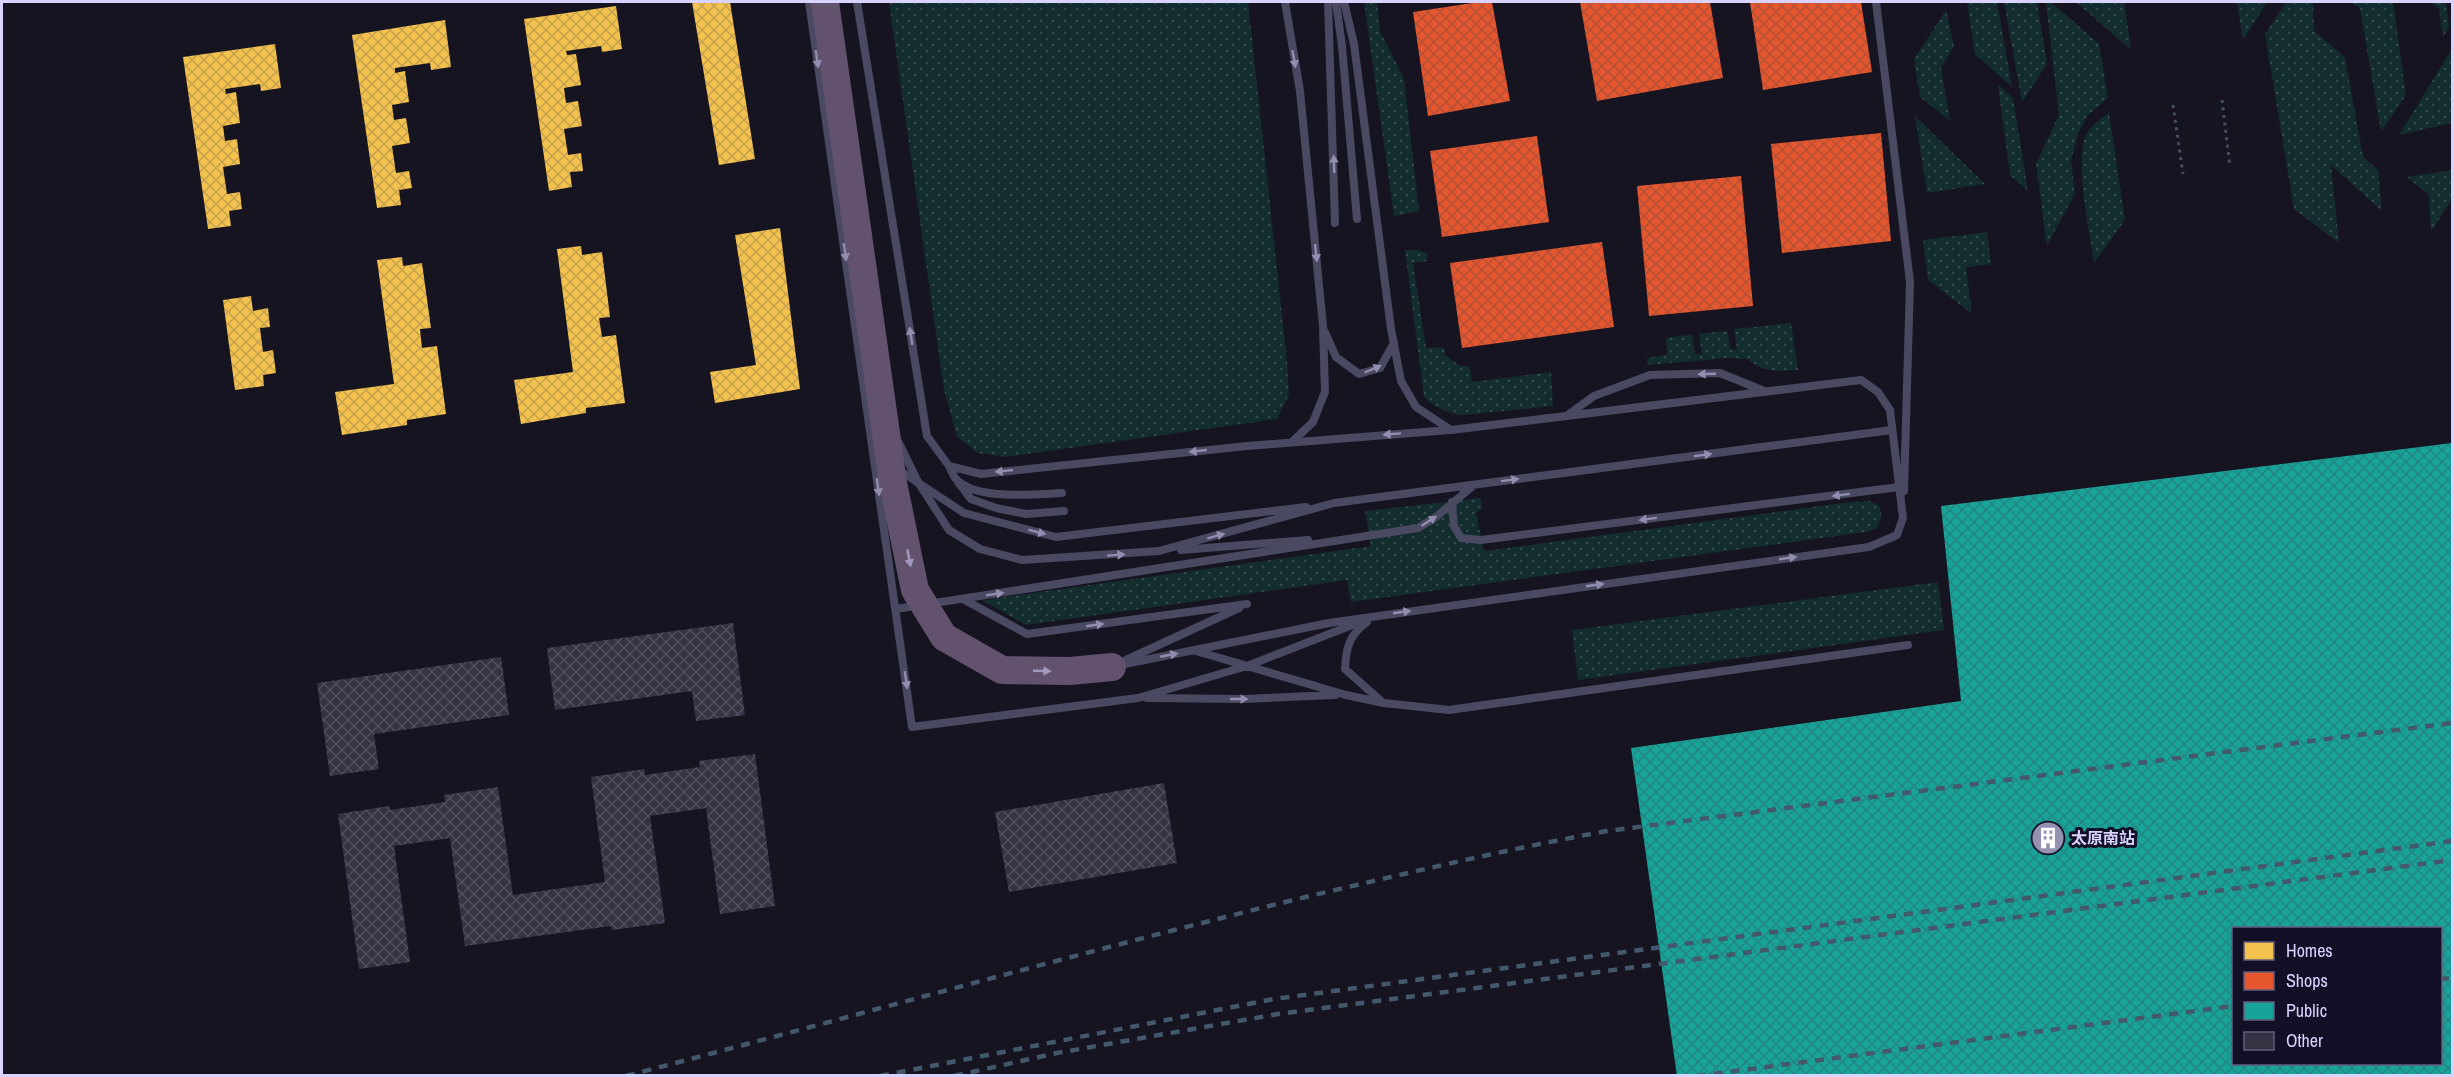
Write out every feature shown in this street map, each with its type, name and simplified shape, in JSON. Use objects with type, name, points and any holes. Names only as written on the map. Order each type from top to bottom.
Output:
[{"type":"highway","points":[[825,2],[893,483],[915,590],[944,637],[1002,670],[1070,671],[1112,667]]},
{"type":"lane","points":[[809,2],[912,727],[1138,698],[1244,699],[1346,695]]},
{"type":"lane","points":[[857,2],[927,436],[971,499],[996,508],[1026,514],[1064,511]]},
{"type":"lane","points":[[1284,2],[1300,91],[1323,326],[1324,392],[1313,422],[1292,442]]},
{"type":"lane","points":[[1328,2],[1335,223]]},
{"type":"lane","points":[[1336,2],[1357,219]]},
{"type":"lane","points":[[1344,2],[1354,44],[1394,344],[1401,381],[1416,407],[1451,430]]},
{"type":"lane","points":[[1112,667],[1329,623],[1869,547],[1897,535],[1903,518],[1910,282],[1876,2]]},
{"type":"lane","points":[[1323,326],[1336,357],[1359,374],[1380,368],[1394,344]]},
{"type":"lane","points":[[1567,415],[1594,396],[1650,375],[1720,373],[1762,390]]},
{"type":"lane","points":[[949,466],[981,474],[1292,442],[1451,430],[1762,390],[1861,380],[1878,392],[1890,410],[1903,518]]},
{"type":"lane","points":[[883,411],[918,482],[949,530],[980,549],[1022,560],[1374,535]]},
{"type":"lane","points":[[873,453],[964,513],[1056,537],[1892,430]]},
{"type":"lane","points":[[956,479],[974,489],[1005,495],[1062,493]]},
{"type":"lane","points":[[896,609],[1418,528],[1436,517],[1474,485]]},
{"type":"lane","points":[[1452,502],[1454,526],[1461,538],[1481,540],[1899,487]]},
{"type":"lane","points":[[1159,551],[1334,503]]},
{"type":"lane","points":[[963,599],[1027,634],[1247,604],[1112,667]]},
{"type":"lane","points":[[1138,698],[1247,666],[1374,616]]},
{"type":"lane","points":[[1374,616],[1359,628],[1346,648],[1344,669],[1384,704]]},
{"type":"lane","points":[[1193,650],[1384,704],[1449,710],[1908,645]]},
{"type":"path","points":[[2222,100],[2230,167]]},
{"type":"path","points":[[2173,105],[2183,174]]},
{"type":"green space","points":[[889,2],[1248,2],[1287,361],[1289,395],[1277,419],[1006,457],[978,453],[957,437],[944,390]]},
{"type":"green space","points":[[1364,2],[1377,2],[1380,31],[1404,79],[1419,211],[1394,216]]},
{"type":"green space","points":[[1967,2],[1997,2],[2012,87],[1975,54]]},
{"type":"green space","points":[[2004,2],[2037,2],[2047,64],[2022,102]]},
{"type":"green space","points":[[2046,2],[2051,2],[2099,44],[2108,98],[2087,116],[2078,134],[2071,160],[2075,193],[2047,246],[2036,164],[2059,115]]},
{"type":"green space","points":[[2076,2],[2124,2],[2131,50]]},
{"type":"green space","points":[[2237,2],[2267,2],[2243,40]]},
{"type":"green space","points":[[2286,2],[2313,2],[2314,31],[2345,57],[2363,157],[2378,170],[2382,211],[2331,165],[2339,243],[2294,209],[2265,34]]},
{"type":"green space","points":[[2351,2],[2393,2],[2406,95],[2381,132],[2360,8]]},
{"type":"green space","points":[[2430,2],[2446,2],[2449,27],[2443,37],[2439,9]]},
{"type":"green space","points":[[1946,10],[1954,46],[1941,68],[1950,121],[1920,97],[1914,59]]},
{"type":"green space","points":[[2452,49],[2452,123],[2399,135]]},
{"type":"green space","points":[[1998,85],[2013,98],[2028,191],[2010,175]]},
{"type":"green space","points":[[2109,113],[2125,220],[2094,263],[2082,179],[2083,146],[2090,128]]},
{"type":"green space","points":[[1915,116],[1985,184],[1927,193]]},
{"type":"green space","points":[[2452,170],[2452,199],[2431,231],[2429,195],[2407,177]]},
{"type":"green space","points":[[1987,232],[1991,264],[1966,267],[1972,314],[1928,280],[1923,240]]},
{"type":"green space","points":[[1405,250],[1419,250],[1428,254],[1427,261],[1413,263],[1426,348],[1444,347],[1445,355],[1460,366],[1470,367],[1472,382],[1551,372],[1553,406],[1459,415],[1442,410],[1424,397]]},
{"type":"green space","points":[[1791,323],[1798,370],[1776,371],[1761,368],[1747,359],[1727,358],[1648,365],[1647,358],[1667,355],[1666,338],[1692,334],[1695,354],[1702,354],[1699,334],[1727,331],[1731,350],[1737,349],[1734,329]]},
{"type":"green space","points":[[1481,498],[1482,509],[1476,513],[1484,551],[1851,502],[1870,501],[1879,506],[1882,516],[1877,528],[1866,532],[1351,602],[1347,580],[1026,625],[982,600],[1371,546],[1365,511]]},
{"type":"green space","points":[[1938,582],[1944,630],[1578,680],[1572,630]]},
{"type":"building: Homes","points":[[692,2],[730,2],[755,159],[719,165]]},
{"type":"building: Homes","points":[[616,6],[622,49],[602,52],[601,46],[566,51],[567,55],[576,54],[581,85],[564,88],[566,103],[578,101],[582,126],[564,129],[568,155],[581,153],[583,171],[570,172],[572,187],[549,191],[524,19]]},
{"type":"building: Homes","points":[[445,20],[451,67],[431,70],[430,63],[395,68],[395,73],[405,71],[409,102],[392,105],[394,120],[406,118],[410,143],[392,146],[396,173],[409,171],[412,188],[399,190],[401,205],[377,208],[352,35]]},
{"type":"building: Homes","points":[[275,44],[281,88],[261,91],[260,84],[225,89],[226,94],[236,92],[240,123],[223,126],[225,141],[237,139],[240,164],[223,167],[227,194],[240,192],[242,209],[229,211],[231,226],[208,229],[183,57]]},
{"type":"building: Homes","points":[[780,228],[800,389],[715,403],[710,372],[756,365],[735,235]]},
{"type":"building: Homes","points":[[581,246],[582,255],[602,252],[610,317],[599,318],[602,337],[616,335],[625,403],[586,408],[586,413],[521,424],[514,380],[573,372],[557,249]]},
{"type":"building: Homes","points":[[402,257],[403,266],[422,263],[431,328],[420,329],[422,348],[437,346],[446,414],[407,420],[407,425],[342,435],[335,392],[394,384],[377,260]]},
{"type":"building: Homes","points":[[251,296],[253,311],[268,308],[270,327],[260,328],[263,352],[273,350],[276,373],[263,375],[264,386],[235,390],[223,300]]},
{"type":"building: Shops","points":[[1492,2],[1510,101],[1428,116],[1413,12]]},
{"type":"building: Shops","points":[[1580,2],[1710,2],[1723,78],[1597,101]]},
{"type":"building: Shops","points":[[1750,2],[1861,2],[1872,72],[1763,90]]},
{"type":"building: Shops","points":[[1881,133],[1891,241],[1782,253],[1771,144]]},
{"type":"building: Shops","points":[[1537,136],[1549,222],[1442,237],[1430,151]]},
{"type":"building: Shops","points":[[1741,176],[1753,306],[1649,316],[1637,186]]},
{"type":"building: Shops","points":[[1602,242],[1614,327],[1462,348],[1450,263]]},
{"type":"building: Public","name":"太原南站","points":[[2452,443],[2452,1076],[1677,1076],[1631,748],[1961,701],[1941,506]]},
{"type":"building: Other","points":[[733,623],[745,715],[696,721],[692,691],[555,710],[547,648]]},
{"type":"building: Other","points":[[501,657],[509,715],[374,734],[379,769],[330,776],[317,683]]},
{"type":"building: Other","points":[[755,754],[775,906],[720,914],[706,808],[650,816],[665,923],[612,930],[611,926],[465,946],[450,838],[394,846],[410,962],[359,969],[338,814],[389,806],[390,810],[445,802],[444,795],[498,787],[513,895],[605,882],[591,777],[644,769],[645,775],[700,767],[699,761]]},
{"type":"building: Other","points":[[1164,783],[1177,863],[1009,892],[995,812]]},
{"type":"railway","points":[[626,1076],[1228,916],[1424,869],[1570,838],[1607,831],[2452,723]]},
{"type":"railway","points":[[880,1076],[1274,999],[2452,841]]},
{"type":"railway","points":[[954,1076],[1057,1053],[1278,1014],[2452,860]]},
{"type":"railway","points":[[2442,979],[2452,978]]},
{"type":"railway","points":[[1697,1076],[2232,1006]]},
{"type":"place","name":"太原南站","points":[[2048,838]]}]
